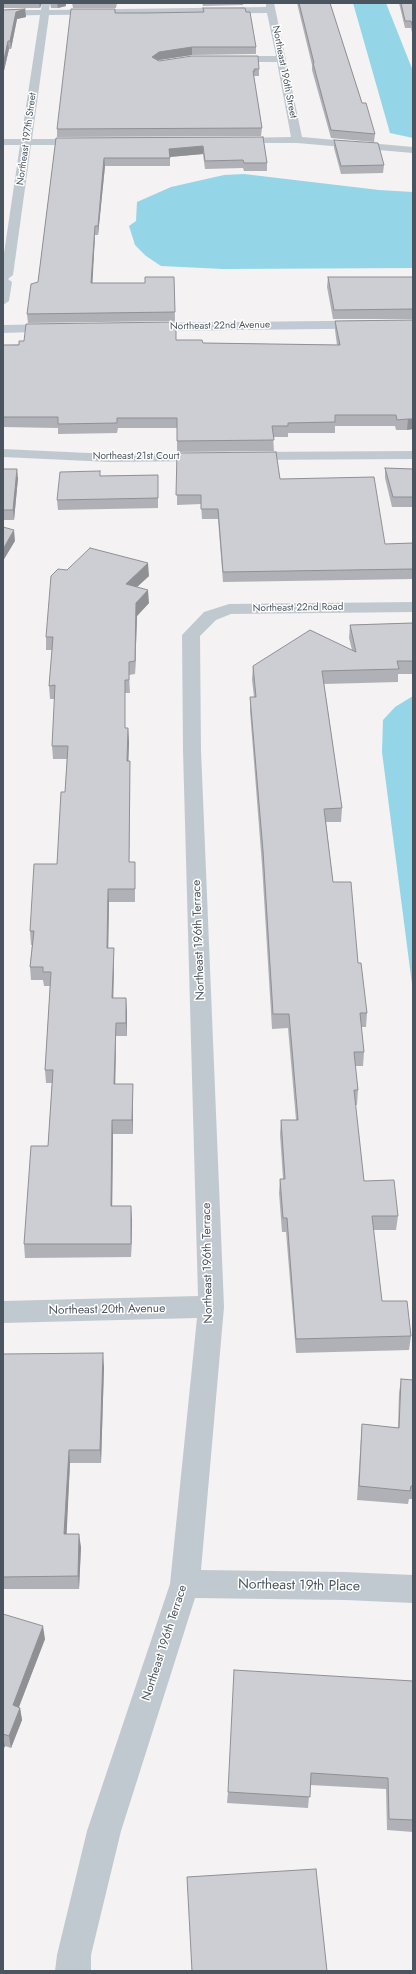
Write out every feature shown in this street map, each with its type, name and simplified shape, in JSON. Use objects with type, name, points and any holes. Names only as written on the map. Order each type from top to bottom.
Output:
[{"type":"street","points":[[3,13],[45,8],[271,7]]},
{"type":"street","name":"Northeast 196th Street","points":[[271,7],[297,140]]},
{"type":"street","name":"Northeast 197th Street","points":[[3,301],[45,8]]},
{"type":"street","points":[[222,59],[282,59]]},
{"type":"street","points":[[226,141],[297,140],[386,149],[413,150]]},
{"type":"street","points":[[3,142],[98,142]]},
{"type":"street","name":"Northeast 22nd Avenue","points":[[129,327],[413,324]]},
{"type":"street","points":[[3,329],[66,328]]},
{"type":"street","name":"Northeast 21st Court","points":[[3,453],[110,458],[413,455]]},
{"type":"street","name":"Northeast 22nd Road","points":[[191,635],[210,616],[229,609],[413,607]]},
{"type":"street","name":"Northeast 196th Terrace","points":[[73,1971],[74,1954],[104,1831],[185,1584],[211,1308],[192,750],[191,635]]},
{"type":"street","name":"Northeast 20th Avenue","points":[[3,1312],[211,1308]]},
{"type":"street","name":"Northeast 19th Place","points":[[185,1584],[345,1586],[413,1589]]},
{"type":"water","points":[[353,3],[386,3],[413,71],[413,138],[390,133]]},
{"type":"water","points":[[244,174],[379,190],[413,192],[413,268],[223,269],[161,266],[146,256],[135,245],[129,226],[136,221],[137,202],[171,187],[224,175]]},
{"type":"water","points":[[413,696],[413,992],[382,752],[383,720],[395,707]]},
{"type":"building","points":[[299,3],[330,3],[362,103],[366,103],[375,134],[331,130]]},
{"type":"building","points":[[401,3],[413,3],[413,28],[411,21],[405,21]]},
{"type":"building","points":[[203,8],[245,8],[246,12],[250,12],[256,47],[192,47],[159,52],[152,57],[159,61],[192,56],[258,56],[259,69],[254,69],[255,71],[253,71],[262,128],[57,129],[71,9],[115,9],[115,13],[145,13],[204,12]]},
{"type":"building","points":[[25,9],[16,12],[10,41],[8,41],[3,64],[3,10]]},
{"type":"building","points":[[263,137],[267,163],[244,163],[243,160],[205,161],[203,146],[169,149],[170,158],[104,158],[98,226],[95,226],[91,283],[145,283],[145,277],[174,277],[175,312],[27,314],[31,284],[38,282],[56,138]]},
{"type":"building","points":[[334,140],[378,143],[384,165],[341,166]]},
{"type":"building","points":[[328,277],[413,277],[413,309],[334,310]]},
{"type":"building","points":[[413,320],[413,419],[397,420],[396,415],[335,415],[335,422],[288,423],[288,426],[272,426],[274,440],[177,441],[177,418],[117,418],[117,423],[58,424],[58,417],[3,417],[3,345],[19,345],[19,341],[24,341],[26,324],[176,322],[176,340],[202,340],[203,343],[340,345],[335,321]]},
{"type":"building","points":[[276,452],[280,479],[374,477],[385,544],[413,543],[413,569],[223,572],[218,509],[201,509],[201,495],[176,495],[177,453]]},
{"type":"building","points":[[385,468],[413,469],[413,497],[393,497]]},
{"type":"building","points":[[3,469],[17,469],[13,510],[3,510]]},
{"type":"building","points":[[100,471],[100,476],[158,475],[158,498],[57,500],[60,472]]},
{"type":"building","points":[[3,527],[14,530],[3,549]]},
{"type":"building","points":[[90,548],[148,563],[126,584],[148,590],[136,603],[135,661],[129,662],[129,680],[125,680],[125,728],[128,728],[127,761],[130,761],[129,862],[135,862],[135,889],[108,889],[107,948],[114,948],[112,998],[126,998],[126,1023],[116,1023],[114,1084],[133,1084],[132,1120],[112,1120],[111,1206],[131,1206],[131,1244],[24,1244],[31,1146],[48,1146],[53,1070],[45,1070],[51,972],[43,972],[43,967],[30,967],[34,931],[30,931],[34,864],[57,864],[61,792],[65,792],[68,746],[52,746],[55,685],[49,686],[53,637],[46,637],[51,576],[58,569],[67,570]]},
{"type":"building","points":[[413,623],[413,661],[397,661],[399,669],[322,671],[342,808],[324,809],[333,882],[351,882],[358,963],[361,963],[367,1013],[360,1013],[364,1052],[354,1052],[358,1090],[354,1090],[364,1181],[394,1180],[398,1216],[372,1216],[382,1301],[407,1301],[411,1336],[296,1339],[287,1218],[283,1218],[280,1179],[285,1179],[281,1120],[298,1120],[289,1014],[273,1014],[263,851],[250,697],[256,697],[253,666],[310,630],[356,652],[350,625]]},
{"type":"building","points":[[103,1353],[100,1450],[69,1450],[64,1534],[79,1534],[78,1576],[3,1577],[3,1354]]},
{"type":"building","points":[[401,1379],[413,1380],[413,1486],[411,1486],[410,1491],[359,1486],[362,1424],[399,1428]]},
{"type":"building","points":[[3,1614],[43,1626],[13,1705],[20,1708],[9,1736],[3,1734]]},
{"type":"building","points":[[234,1670],[413,1681],[413,1820],[389,1819],[388,1778],[311,1773],[310,1797],[228,1792]]},
{"type":"building","points":[[316,1869],[327,1971],[192,1971],[187,1877]]}]
